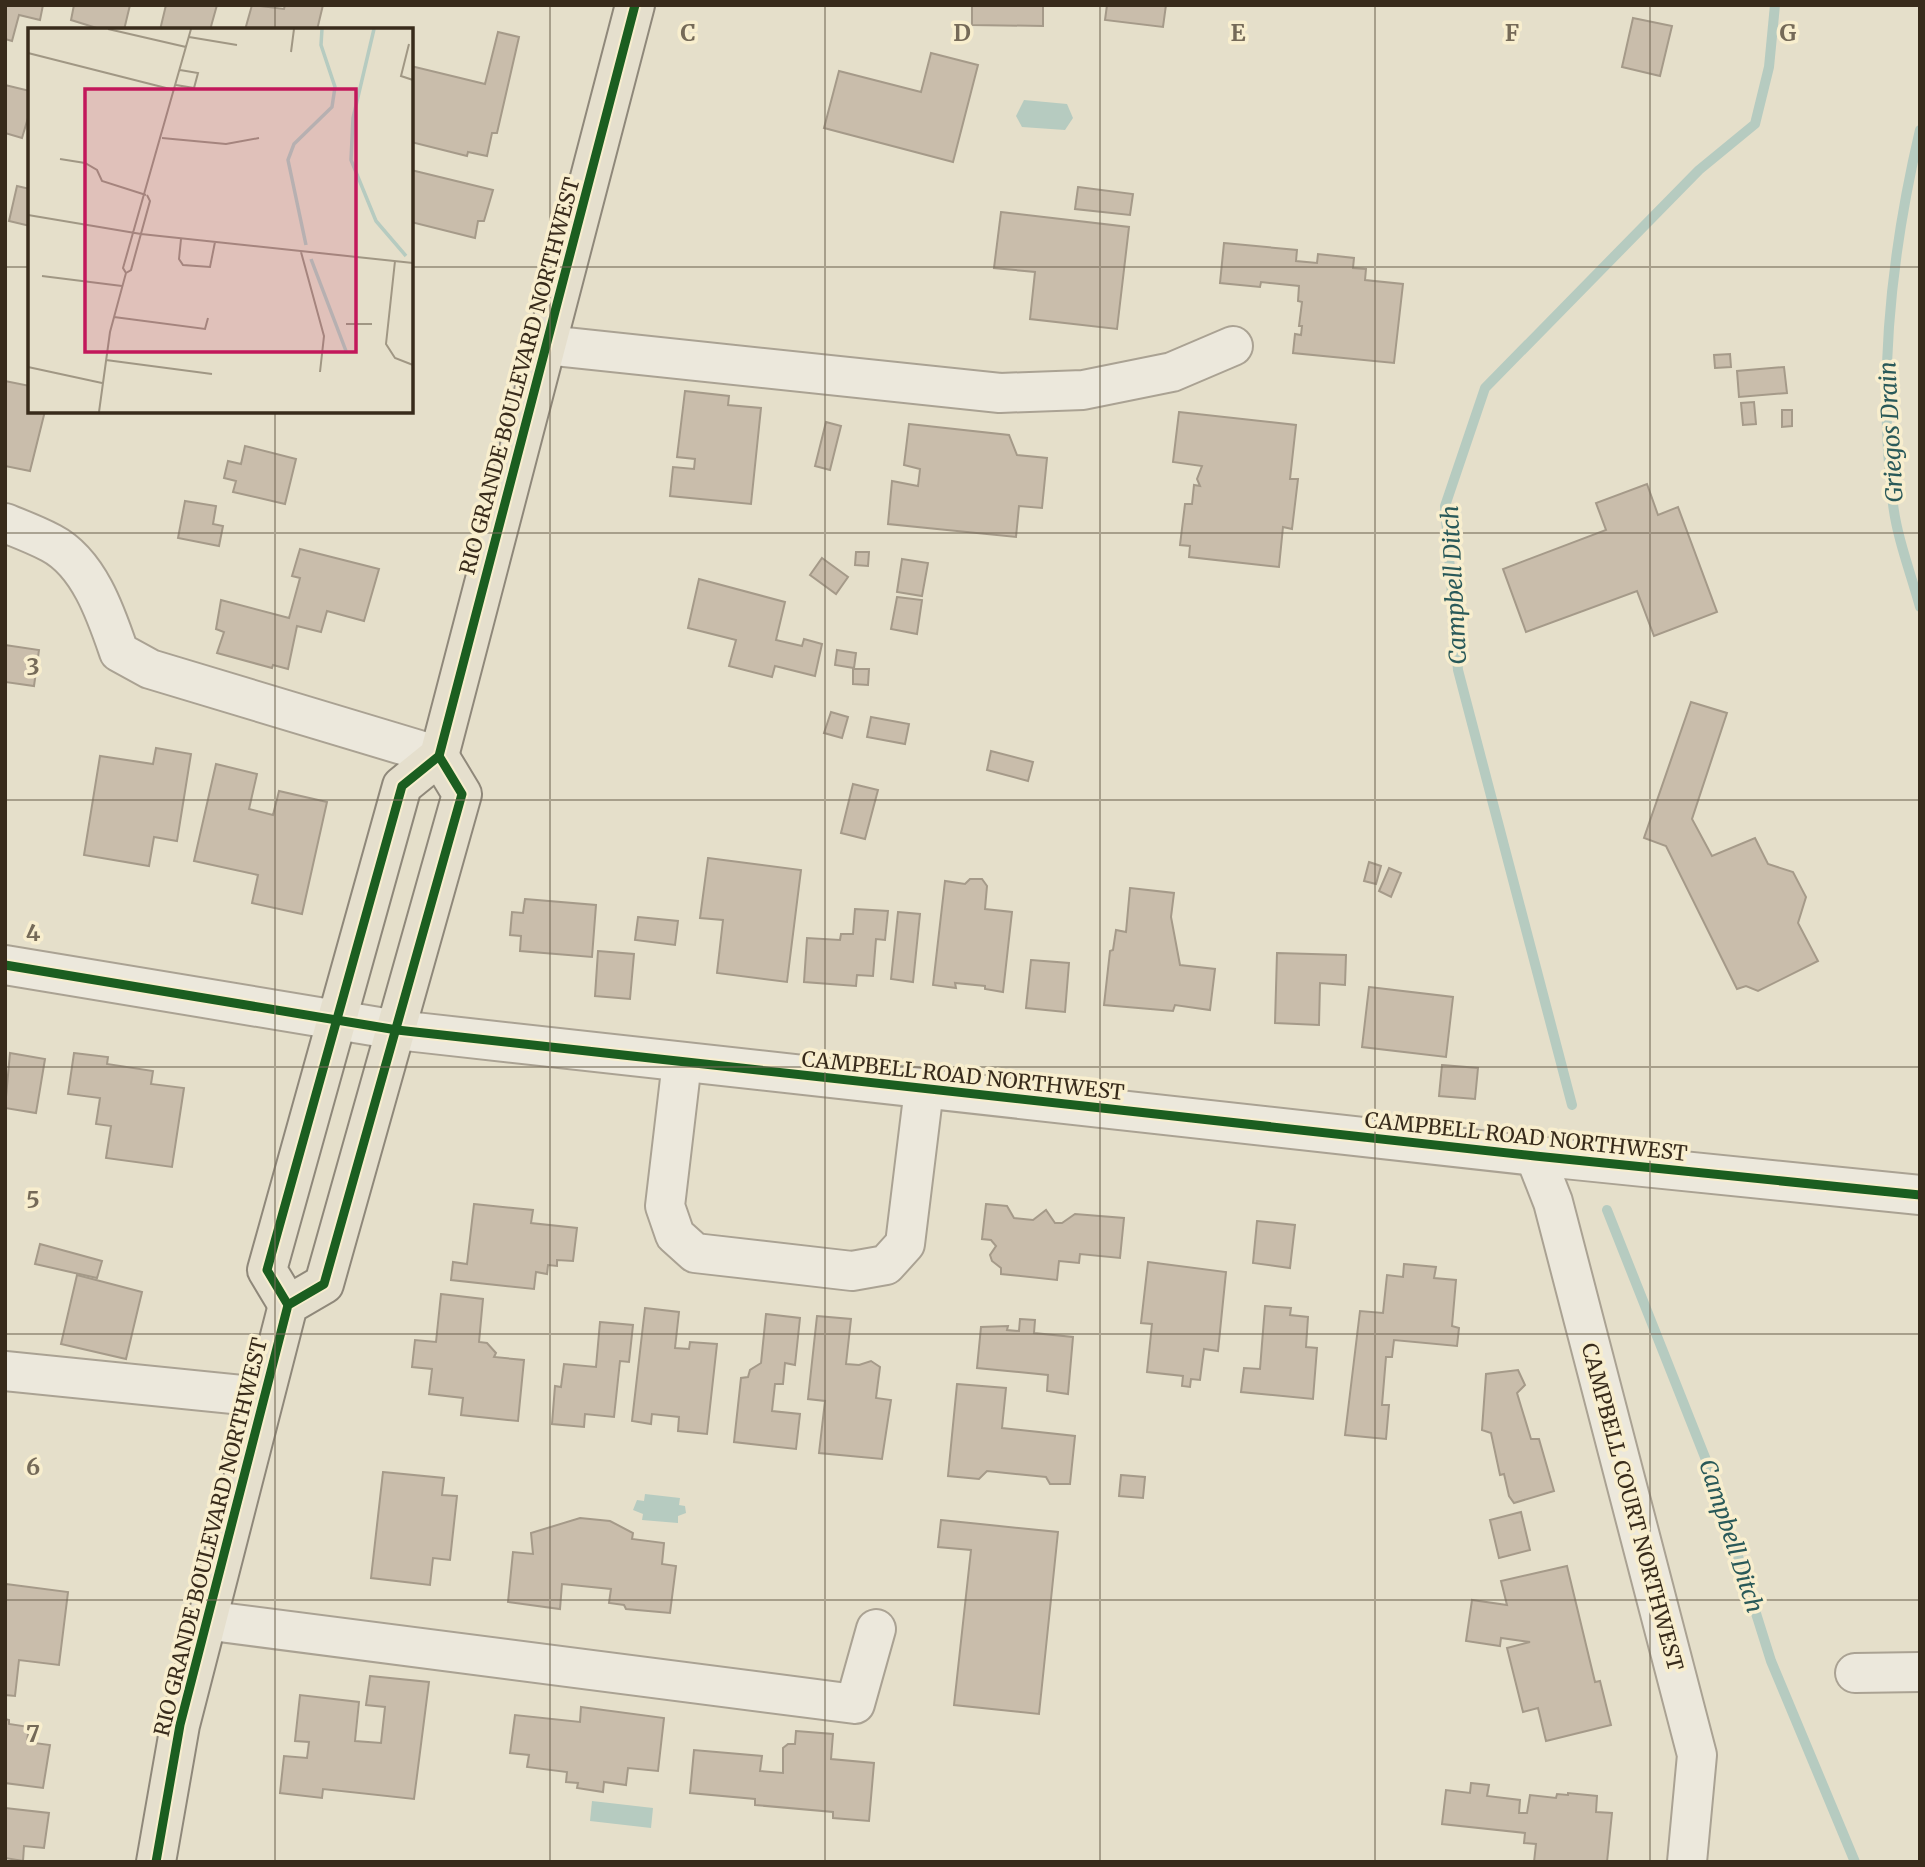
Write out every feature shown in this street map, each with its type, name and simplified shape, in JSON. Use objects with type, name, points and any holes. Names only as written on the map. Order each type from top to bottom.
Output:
[{"type":"main road","name":"RIO GRANDE BOULEVARD NORTHWEST","points":[[439,756],[635,5]]},
{"type":"main road","points":[[439,756],[462,794],[324,1284],[288,1305],[267,1270],[339,1019],[401,786],[439,756]]},
{"type":"main road","name":"RIO GRANDE BOULEVARD NORTHWEST","points":[[156,1862],[180,1725],[204,1620],[288,1305]]},
{"type":"street","points":[[546,345],[1000,393],[1083,390],[1172,372],[1233,346]]},
{"type":"street","points":[[5,523],[53,544],[82,571],[105,611],[119,652],[129,658],[150,669],[439,756]]},
{"type":"street","name":"CAMPBELL ROAD NORTHWEST","points":[[5,965],[397,1030],[1535,1156],[1920,1195]]},
{"type":"street","points":[[682,1062],[665,1206],[675,1235],[695,1253],[852,1270],[886,1265],[905,1244],[924,1089]]},
{"type":"street","name":"CAMPBELL COURT NORTHWEST","points":[[1535,1156],[1553,1202],[1697,1755],[1687,1862]]},
{"type":"street","points":[[5,1371],[263,1398]]},
{"type":"street","points":[[204,1620],[855,1704],[876,1629]]},
{"type":"street","points":[[1855,1672],[1920,1672]]},
{"type":"shaded area","points":[[1024,100],[1067,104],[1073,118],[1065,130],[1022,127],[1016,116]]},
{"type":"shaded area","points":[[645,1494],[680,1498],[679,1505],[685,1506],[686,1513],[678,1516],[678,1523],[642,1520],[643,1514],[633,1510],[637,1500],[644,1501]]},
{"type":"shaded area","points":[[592,1801],[653,1808],[651,1828],[590,1821]]},
{"type":"building","points":[[5,5],[43,5],[40,20],[19,15],[12,41],[5,39]]},
{"type":"building","points":[[74,5],[130,5],[124,28],[97,28],[71,20]]},
{"type":"building","points":[[166,5],[217,5],[211,28],[160,28]]},
{"type":"building","points":[[252,5],[284,9],[285,5],[323,5],[317,28],[246,28]]},
{"type":"building","points":[[972,5],[1043,5],[1043,26],[972,25]]},
{"type":"building","points":[[1107,5],[1166,5],[1163,27],[1105,20]]},
{"type":"building","points":[[1633,18],[1672,26],[1660,76],[1622,67]]},
{"type":"building","points":[[498,32],[519,37],[497,133],[492,133],[487,156],[468,152],[467,156],[413,142],[413,66],[485,84]]},
{"type":"building","points":[[931,53],[978,65],[953,162],[824,128],[839,71],[921,92]]},
{"type":"building","points":[[5,85],[28,91],[28,118],[22,138],[5,133]]},
{"type":"building","points":[[413,170],[493,190],[484,221],[478,221],[475,238],[413,222]]},
{"type":"building","points":[[17,186],[28,189],[28,226],[9,221]]},
{"type":"building","points":[[1078,187],[1133,194],[1130,215],[1075,209]]},
{"type":"building","points":[[1001,212],[1129,227],[1117,329],[1030,319],[1035,272],[994,268]]},
{"type":"building","points":[[1224,243],[1297,250],[1296,261],[1317,263],[1318,254],[1354,258],[1353,268],[1366,269],[1365,280],[1403,284],[1394,363],[1293,353],[1295,334],[1301,335],[1302,326],[1299,326],[1302,302],[1298,301],[1299,286],[1261,282],[1260,287],[1220,283]]},
{"type":"building","points":[[1730,354],[1731,367],[1715,368],[1714,355]]},
{"type":"building","points":[[1784,367],[1787,393],[1739,397],[1737,371]]},
{"type":"building","points":[[5,381],[28,386],[28,413],[44,413],[30,471],[5,466]]},
{"type":"building","points":[[685,391],[729,396],[728,405],[761,408],[751,504],[670,496],[673,467],[694,469],[695,459],[677,457]]},
{"type":"building","points":[[1754,402],[1756,424],[1743,425],[1741,403]]},
{"type":"building","points":[[1782,410],[1792,410],[1792,426],[1782,427]]},
{"type":"building","points":[[1179,412],[1296,425],[1290,479],[1298,479],[1292,529],[1283,527],[1279,567],[1189,557],[1190,546],[1180,545],[1185,504],[1192,504],[1194,485],[1200,486],[1197,479],[1202,466],[1173,462]]},
{"type":"building","points":[[826,422],[841,426],[830,470],[815,466]]},
{"type":"building","points":[[909,424],[1009,435],[1017,455],[1047,458],[1042,508],[1019,506],[1016,537],[888,524],[892,481],[918,486],[920,469],[904,465]]},
{"type":"building","points":[[245,446],[296,459],[285,504],[233,492],[236,481],[224,478],[228,461],[241,464]]},
{"type":"building","points":[[1647,484],[1658,515],[1678,507],[1717,612],[1654,636],[1637,591],[1526,632],[1503,569],[1606,530],[1596,503]]},
{"type":"building","points":[[185,501],[216,506],[213,524],[223,526],[219,546],[178,538]]},
{"type":"building","points":[[300,549],[379,569],[364,621],[327,611],[321,632],[297,626],[288,669],[273,665],[272,668],[217,653],[224,632],[216,629],[221,600],[289,618],[300,578],[292,576]]},
{"type":"building","points":[[856,552],[869,552],[868,566],[855,565]]},
{"type":"building","points":[[822,558],[848,577],[836,594],[810,575]]},
{"type":"building","points":[[902,559],[928,563],[922,596],[897,592]]},
{"type":"building","points":[[699,579],[785,602],[776,640],[802,646],[804,639],[822,644],[815,676],[775,666],[772,677],[729,666],[736,640],[688,628]]},
{"type":"building","points":[[897,597],[922,600],[917,634],[891,629]]},
{"type":"building","points":[[5,645],[39,650],[34,686],[5,682]]},
{"type":"building","points":[[837,650],[856,653],[854,668],[835,665]]},
{"type":"building","points":[[853,669],[869,669],[868,685],[853,684]]},
{"type":"building","points":[[1691,702],[1727,713],[1692,819],[1712,856],[1755,838],[1768,864],[1793,872],[1806,897],[1798,923],[1818,961],[1758,991],[1746,986],[1737,989],[1666,846],[1644,838]]},
{"type":"building","points":[[831,712],[848,717],[842,738],[824,733]]},
{"type":"building","points":[[871,717],[909,724],[905,744],[867,737]]},
{"type":"building","points":[[156,748],[191,754],[177,841],[154,837],[149,866],[84,855],[100,756],[153,764]]},
{"type":"building","points":[[991,751],[1033,762],[1028,781],[987,770]]},
{"type":"building","points":[[216,764],[257,774],[249,809],[273,815],[279,791],[327,802],[302,914],[252,903],[258,875],[194,861]]},
{"type":"building","points":[[853,784],[878,790],[865,839],[841,833]]},
{"type":"building","points":[[708,858],[801,870],[787,982],[717,973],[723,920],[700,918]]},
{"type":"building","points":[[1369,862],[1381,866],[1376,884],[1364,881]]},
{"type":"building","points":[[1389,868],[1401,873],[1391,897],[1379,891]]},
{"type":"building","points":[[970,879],[982,879],[987,886],[985,909],[1012,912],[1003,992],[985,989],[985,986],[955,983],[956,988],[933,985],[945,881],[965,884]]},
{"type":"building","points":[[1130,888],[1174,893],[1171,917],[1180,965],[1215,969],[1210,1010],[1175,1005],[1173,1011],[1104,1005],[1110,951],[1113,950],[1116,930],[1126,932]]},
{"type":"building","points":[[525,899],[596,905],[592,957],[520,951],[521,936],[510,935],[512,912],[523,913]]},
{"type":"building","points":[[855,909],[888,911],[885,940],[876,939],[873,976],[857,975],[856,986],[804,982],[807,938],[840,940],[841,934],[853,934]]},
{"type":"building","points":[[898,912],[920,914],[913,982],[891,979]]},
{"type":"building","points":[[638,917],[678,921],[675,945],[635,940]]},
{"type":"building","points":[[598,951],[634,954],[630,999],[595,996]]},
{"type":"building","points":[[1277,953],[1346,955],[1345,985],[1320,983],[1319,1025],[1275,1023]]},
{"type":"building","points":[[1031,960],[1069,963],[1065,1012],[1026,1008]]},
{"type":"building","points":[[1369,987],[1453,997],[1446,1057],[1362,1047]]},
{"type":"building","points":[[10,1053],[45,1059],[36,1113],[5,1108]]},
{"type":"building","points":[[74,1053],[108,1057],[107,1064],[153,1071],[151,1084],[184,1088],[172,1167],[106,1158],[111,1126],[96,1124],[100,1098],[68,1094]]},
{"type":"building","points":[[1442,1065],[1478,1068],[1475,1099],[1439,1096]]},
{"type":"building","points":[[474,1204],[533,1210],[531,1223],[577,1228],[573,1261],[557,1260],[557,1266],[548,1265],[547,1274],[536,1272],[534,1289],[451,1280],[453,1262],[467,1264]]},
{"type":"building","points":[[986,1204],[1007,1206],[1014,1218],[1033,1220],[1046,1210],[1055,1223],[1062,1223],[1075,1214],[1124,1218],[1120,1258],[1080,1254],[1079,1263],[1059,1261],[1057,1280],[1001,1274],[1001,1268],[992,1261],[990,1255],[996,1246],[991,1240],[982,1239]]},
{"type":"building","points":[[1257,1221],[1295,1225],[1290,1268],[1253,1263]]},
{"type":"building","points":[[40,1244],[102,1261],[97,1278],[35,1264]]},
{"type":"building","points":[[1148,1262],[1226,1272],[1218,1351],[1204,1349],[1200,1380],[1191,1379],[1190,1387],[1182,1386],[1183,1376],[1147,1372],[1152,1324],[1141,1323]]},
{"type":"building","points":[[1404,1264],[1436,1267],[1434,1278],[1456,1280],[1452,1326],[1459,1328],[1457,1346],[1394,1340],[1392,1357],[1386,1357],[1382,1405],[1389,1405],[1386,1439],[1345,1435],[1360,1311],[1383,1313],[1387,1275],[1403,1277]]},
{"type":"building","points":[[77,1275],[142,1292],[126,1359],[61,1344]]},
{"type":"building","points":[[441,1294],[483,1299],[479,1342],[487,1343],[496,1353],[494,1357],[524,1360],[518,1421],[461,1415],[463,1398],[429,1394],[432,1369],[412,1367],[415,1340],[436,1342]]},
{"type":"building","points":[[1265,1306],[1291,1308],[1290,1315],[1308,1317],[1306,1347],[1317,1348],[1313,1399],[1241,1392],[1244,1368],[1260,1369]]},
{"type":"building","points":[[645,1308],[679,1312],[675,1348],[689,1349],[690,1342],[717,1344],[707,1434],[678,1431],[679,1417],[652,1414],[651,1424],[632,1421]]},
{"type":"building","points":[[766,1314],[800,1318],[795,1365],[785,1363],[783,1384],[775,1384],[772,1411],[800,1414],[796,1449],[734,1442],[741,1378],[748,1377],[750,1370],[761,1363]]},
{"type":"building","points":[[817,1316],[851,1319],[846,1364],[859,1365],[871,1361],[880,1367],[876,1398],[891,1400],[882,1459],[819,1453],[825,1401],[808,1399]]},
{"type":"building","points":[[1020,1319],[1035,1320],[1034,1333],[1073,1337],[1068,1394],[1047,1391],[1048,1375],[977,1368],[981,1327],[1008,1326],[1007,1330],[1019,1331]]},
{"type":"building","points":[[600,1322],[633,1325],[629,1362],[620,1361],[614,1417],[585,1414],[584,1427],[552,1424],[555,1386],[561,1387],[564,1364],[596,1367]]},
{"type":"building","points":[[1518,1370],[1525,1385],[1517,1393],[1531,1439],[1539,1439],[1554,1491],[1514,1503],[1509,1496],[1504,1474],[1500,1475],[1491,1433],[1482,1430],[1486,1374]]},
{"type":"building","points":[[957,1384],[1006,1388],[1002,1428],[1075,1436],[1070,1484],[1050,1484],[1046,1477],[987,1471],[979,1479],[948,1476]]},
{"type":"building","points":[[383,1472],[444,1478],[442,1495],[457,1496],[450,1560],[433,1558],[430,1585],[371,1578]]},
{"type":"building","points":[[1121,1475],[1145,1477],[1143,1498],[1119,1496]]},
{"type":"building","points":[[1521,1512],[1530,1550],[1499,1558],[1490,1520]]},
{"type":"building","points":[[580,1518],[610,1521],[633,1533],[632,1539],[664,1543],[662,1564],[676,1566],[670,1613],[626,1609],[624,1605],[609,1603],[611,1589],[562,1584],[560,1609],[508,1602],[513,1552],[533,1554],[531,1533]]},
{"type":"building","points":[[941,1520],[1058,1532],[1039,1714],[954,1705],[971,1550],[938,1547]]},
{"type":"building","points":[[1567,1566],[1595,1682],[1600,1681],[1611,1725],[1546,1741],[1538,1708],[1523,1712],[1507,1648],[1530,1642],[1501,1638],[1500,1646],[1466,1641],[1472,1600],[1507,1605],[1501,1581]]},
{"type":"building","points":[[6,1584],[68,1592],[59,1665],[19,1660],[15,1696],[5,1695]]},
{"type":"building","points":[[370,1676],[429,1682],[414,1799],[323,1789],[322,1798],[280,1793],[284,1756],[307,1758],[309,1742],[295,1741],[300,1695],[359,1702],[355,1741],[381,1743],[385,1707],[366,1705]]},
{"type":"building","points":[[581,1707],[664,1718],[658,1771],[628,1768],[626,1785],[604,1782],[603,1792],[577,1788],[578,1783],[566,1782],[567,1772],[527,1767],[529,1755],[510,1753],[515,1715],[580,1722]]},
{"type":"building","points":[[5,1719],[9,1720],[9,1724],[29,1727],[27,1742],[50,1745],[43,1788],[5,1783]]},
{"type":"building","points":[[796,1731],[833,1734],[831,1759],[874,1763],[869,1821],[833,1818],[833,1812],[755,1805],[755,1799],[690,1793],[694,1750],[762,1756],[760,1771],[783,1773],[783,1748],[788,1744],[795,1744]]},
{"type":"building","points":[[1471,1783],[1489,1785],[1487,1796],[1520,1800],[1519,1813],[1527,1813],[1530,1795],[1556,1798],[1557,1794],[1568,1793],[1597,1796],[1596,1812],[1612,1813],[1607,1862],[1534,1862],[1536,1844],[1524,1843],[1525,1833],[1442,1824],[1446,1790],[1470,1793]]},
{"type":"building","points":[[5,1808],[49,1813],[44,1848],[24,1846],[23,1861],[5,1858]]},
{"type":"waterway","name":"Campbell Ditch","points":[[1572,1105],[1458,670],[1445,506],[1485,388],[1699,170],[1755,124],[1769,67],[1775,5]]},
{"type":"waterway","name":"Griegos Drain","points":[[1920,130],[1894,269],[1886,410],[1895,517],[1920,607]]},
{"type":"waterway","name":"Campbell Ditch","points":[[1607,1210],[1714,1480],[1771,1661],[1855,1862]]},
{"type":"cycle path","points":[[288,1305],[267,1270],[402,786],[439,756],[635,5]]},
{"type":"cycle path","points":[[156,1862],[180,1725],[288,1305],[324,1284],[462,794],[439,756]]},
{"type":"cycle path","points":[[5,965],[397,1030],[1535,1156],[1920,1195]]}]
